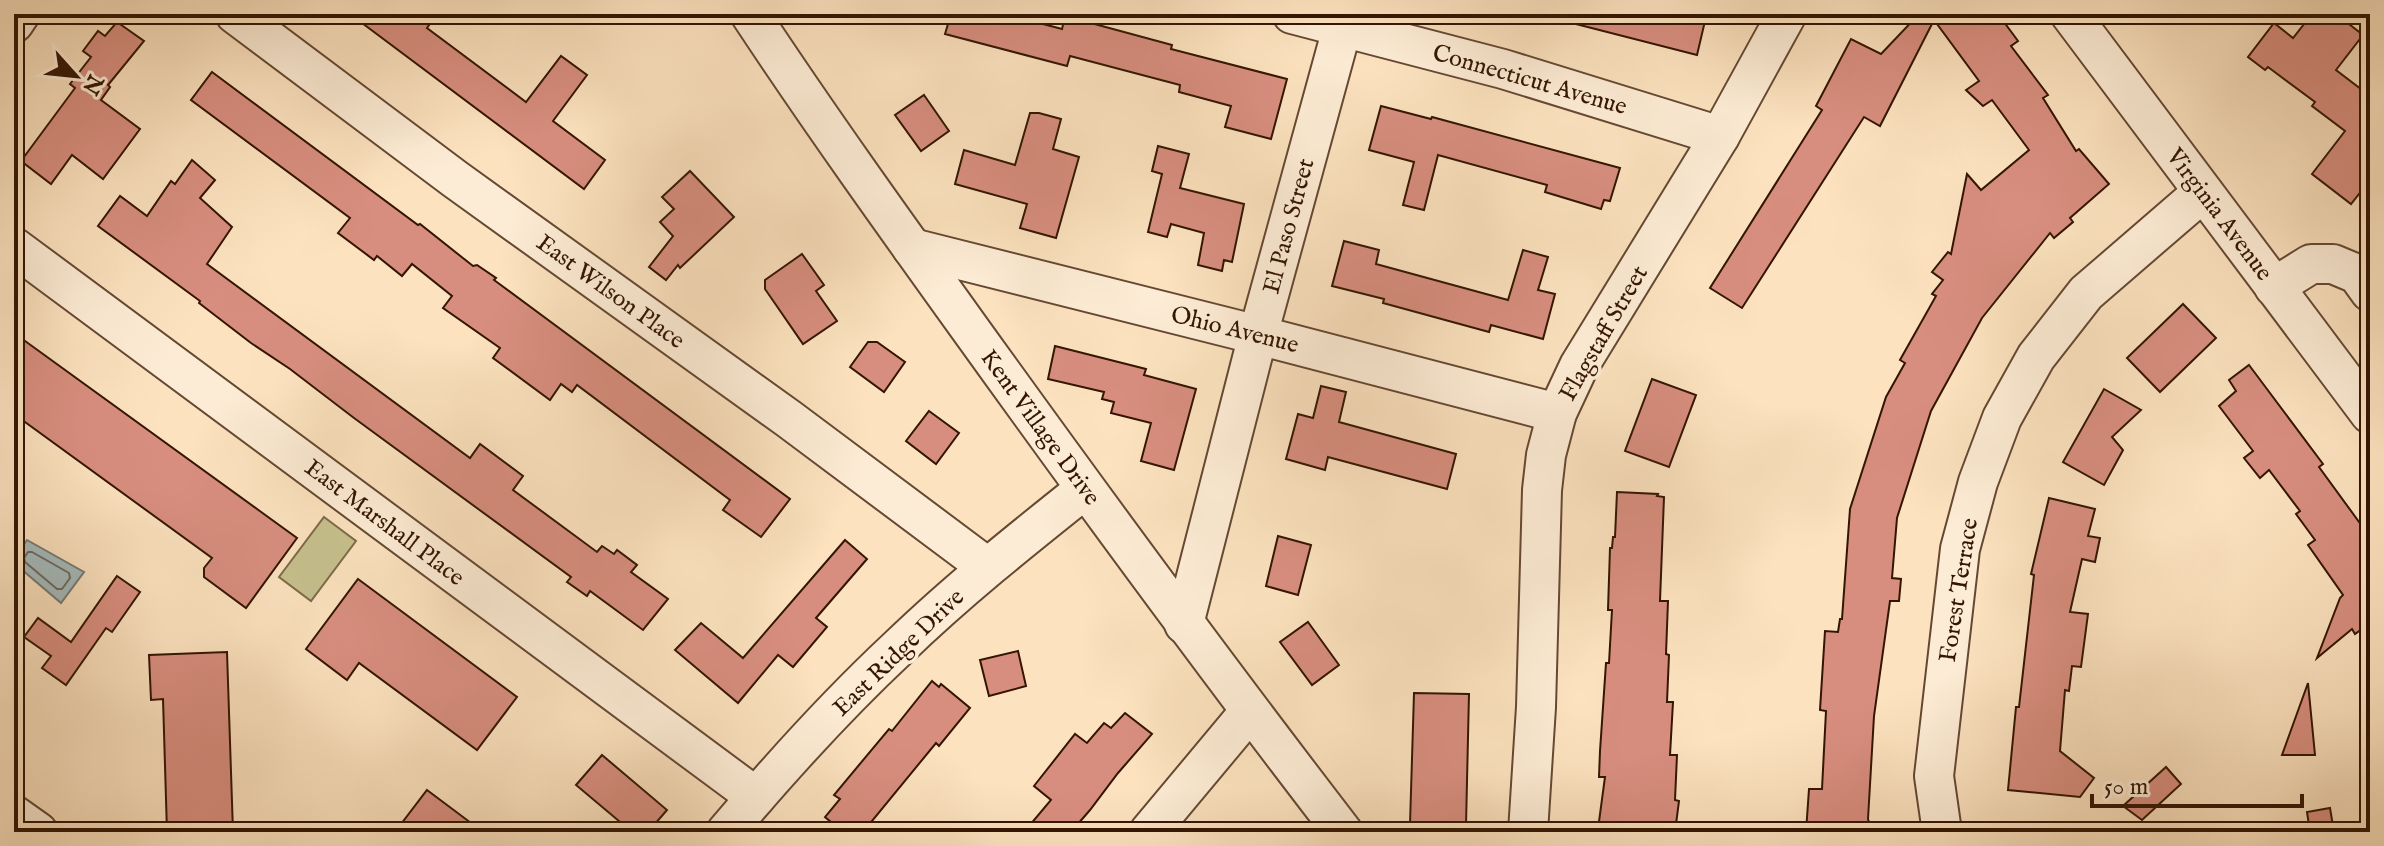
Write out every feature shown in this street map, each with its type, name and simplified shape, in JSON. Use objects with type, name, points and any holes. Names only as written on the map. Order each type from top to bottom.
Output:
[{"type":"street","points":[[14,23],[20,14]]},
{"type":"street","name":"East Wilson Place","points":[[235,14],[455,179],[789,419],[987,567]]},
{"type":"street","name":"Kent Village Drive","points":[[750,14],[808,101],[1085,489],[1343,832]]},
{"type":"street","name":"Connecticut Avenue","points":[[1292,14],[1344,21],[1720,136]]},
{"type":"street","name":"Flagstaff Street","points":[[1528,832],[1536,707],[1542,490],[1546,455],[1557,413],[1579,366],[1720,136],[1787,14]]},
{"type":"street","name":"Virginia Avenue","points":[[2070,14],[2370,414]]},
{"type":"street","name":"El Paso Street","points":[[1184,624],[1258,335],[1344,21]]},
{"type":"street","name":"Forest Terrace","points":[[1942,832],[1934,776],[1960,549],[1978,482],[2002,418],[2036,357],[2086,293],[2203,192]]},
{"type":"street","name":"East Marshall Place","points":[[14,247],[756,797]]},
{"type":"street","name":"Ohio Avenue","points":[[912,248],[1557,413]]},
{"type":"street","points":[[2274,287],[2311,264],[2333,264],[2357,274],[2370,292]]},
{"type":"street","name":"East Ridge Drive","points":[[726,832],[849,696],[899,647],[987,567],[1085,489]]},
{"type":"street","points":[[1149,832],[1250,711]]},
{"type":"street","points":[[14,815],[38,832]]},
{"type":"shaded area","points":[[324,517],[356,541],[311,601],[279,577]]},
{"type":"water","points":[[27,540],[84,572],[61,603],[14,563],[14,558]]},
{"type":"building","points":[[350,14],[437,14],[427,28],[526,102],[561,56],[587,75],[553,121],[605,160],[584,189]]},
{"type":"building","points":[[951,14],[1005,14],[1062,29],[1065,16],[1172,45],[1171,49],[1287,79],[1271,139],[1225,127],[1231,106],[1179,92],[1180,85],[1070,56],[1067,66],[945,34]]},
{"type":"building","points":[[1569,14],[1678,14],[1705,21],[1697,55],[1568,22]]},
{"type":"building","points":[[1919,14],[1998,14],[2018,41],[2011,46],[2048,95],[2043,98],[2076,151],[2079,149],[2109,184],[2070,218],[2073,222],[2054,238],[2050,233],[1982,318],[1931,411],[1897,518],[1892,578],[1901,579],[1899,601],[1890,601],[1874,716],[1868,819],[1872,832],[1806,832],[1809,789],[1822,789],[1826,711],[1820,710],[1825,631],[1838,632],[1842,619],[1850,509],[1886,397],[1905,363],[1900,360],[1936,296],[1932,294],[1943,280],[1932,272],[1948,252],[1951,254],[1967,174],[1981,190],[2029,150],[1992,100],[1983,106],[1966,90],[1979,81],[1934,20],[1880,126],[1864,117],[1742,308],[1710,288],[1822,110],[1816,106],[1851,39],[1881,54]]},
{"type":"building","points":[[2312,14],[2336,14],[2363,35],[2336,70],[2370,96],[2370,180],[2351,204],[2312,174],[2345,131],[2312,106],[2315,102],[2268,67],[2265,70],[2248,57],[2274,23],[2293,38]]},
{"type":"building","points":[[117,22],[144,41],[108,85],[110,87],[101,100],[140,129],[103,179],[72,155],[51,184],[21,161],[75,88],[70,84],[91,57],[83,51],[98,31],[105,36]]},
{"type":"building","points":[[212,72],[473,266],[477,265],[496,278],[494,280],[790,499],[761,537],[723,510],[730,500],[577,385],[572,392],[561,384],[550,400],[493,358],[500,348],[443,308],[452,296],[412,264],[402,276],[377,256],[374,260],[338,233],[350,218],[191,100]]},
{"type":"building","points":[[924,95],[949,131],[921,151],[895,115]]},
{"type":"building","points":[[1381,106],[1620,168],[1610,201],[1604,200],[1601,209],[1545,192],[1547,185],[1438,155],[1424,210],[1403,205],[1414,162],[1369,150]]},
{"type":"building","points":[[1030,113],[1061,119],[1053,149],[1079,157],[1056,238],[1020,228],[1027,204],[955,184],[964,150],[1015,165]]},
{"type":"building","points":[[1158,146],[1189,154],[1180,188],[1244,204],[1232,262],[1224,260],[1222,271],[1198,265],[1204,233],[1171,224],[1167,237],[1148,232],[1162,174],[1152,171]]},
{"type":"building","points":[[192,160],[215,180],[200,198],[232,227],[207,264],[470,458],[480,444],[523,476],[513,490],[597,552],[602,546],[614,554],[617,550],[637,565],[631,572],[668,599],[643,630],[590,591],[587,596],[567,582],[571,577],[251,343],[98,226],[120,196],[147,216],[171,181],[175,184]]},
{"type":"building","points":[[690,171],[734,217],[680,268],[678,265],[666,280],[649,267],[673,236],[660,222],[674,209],[662,197]]},
{"type":"building","points":[[1344,241],[1379,250],[1376,264],[1508,300],[1523,250],[1548,257],[1538,290],[1555,294],[1543,339],[1491,325],[1489,332],[1332,286]]},
{"type":"building","points":[[802,254],[824,285],[816,291],[837,321],[803,344],[765,289],[765,280]]},
{"type":"building","points":[[2183,304],[2216,338],[2160,392],[2127,358]]},
{"type":"building","points":[[14,333],[297,538],[246,608],[204,577],[204,568],[212,558],[14,414]]},
{"type":"building","points":[[868,342],[877,342],[905,362],[884,392],[850,367]]},
{"type":"building","points":[[1055,346],[1146,369],[1144,375],[1196,389],[1174,470],[1141,461],[1151,423],[1111,413],[1114,402],[1102,399],[1104,392],[1048,379]]},
{"type":"building","points":[[2249,365],[2323,464],[2319,467],[2370,537],[2370,623],[2355,634],[2352,629],[2317,658],[2343,595],[2308,545],[2315,540],[2296,514],[2300,511],[2269,470],[2260,478],[2244,458],[2253,451],[2219,406],[2236,391],[2229,380]]},
{"type":"building","points":[[1652,379],[1696,395],[1669,467],[1625,451]]},
{"type":"building","points":[[1321,386],[1346,392],[1339,422],[1456,454],[1447,489],[1328,457],[1325,470],[1286,459],[1298,414],[1313,418]]},
{"type":"building","points":[[2104,389],[2141,410],[2112,437],[2123,450],[2104,485],[2063,462]]},
{"type":"building","points":[[929,411],[959,433],[936,464],[906,441]]},
{"type":"building","points":[[1617,492],[1664,497],[1660,601],[1668,601],[1667,702],[1673,702],[1670,755],[1677,755],[1675,800],[1679,801],[1675,832],[1603,832],[1598,829],[1605,777],[1599,777],[1600,751],[1612,610],[1608,610],[1610,548],[1615,537]]},
{"type":"building","points":[[2049,498],[2095,509],[2088,536],[2100,538],[2095,562],[2082,559],[2070,612],[2088,614],[2081,667],[2072,666],[2069,691],[2065,690],[2060,751],[2094,778],[2080,797],[2008,790],[2034,575],[2031,574]]},
{"type":"building","points":[[1278,536],[1311,545],[1298,595],[1266,586]]},
{"type":"building","points":[[845,540],[867,559],[816,618],[827,627],[793,667],[778,655],[738,703],[675,650],[701,623],[743,658]]},
{"type":"building","points":[[117,576],[140,592],[112,632],[106,628],[66,685],[42,668],[51,656],[24,637],[38,618],[71,642]]},
{"type":"building","points":[[358,579],[517,697],[477,750],[359,663],[347,680],[306,649]]},
{"type":"building","points":[[1308,622],[1339,665],[1312,685],[1280,642]]},
{"type":"building","points":[[1018,651],[1026,686],[989,696],[980,660]]},
{"type":"building","points":[[227,652],[233,832],[167,832],[163,699],[151,700],[149,655]]},
{"type":"building","points":[[932,681],[939,687],[941,684],[970,708],[939,746],[936,743],[863,832],[843,832],[825,817],[840,799],[834,795]]},
{"type":"building","points":[[2308,683],[2315,755],[2282,755]]},
{"type":"building","points":[[1414,693],[1469,694],[1466,825],[1410,824]]},
{"type":"building","points":[[1125,713],[1152,734],[1090,810],[1071,832],[1024,832],[1051,800],[1034,786],[1075,734],[1087,743],[1104,723],[1111,728]]},
{"type":"building","points":[[602,755],[667,810],[648,832],[632,832],[576,785]]},
{"type":"building","points":[[2166,767],[2181,784],[2142,820],[2123,806]]},
{"type":"building","points":[[427,790],[483,832],[395,832]]},
{"type":"building","points":[[2330,808],[2334,832],[2310,832],[2307,812]]}]
